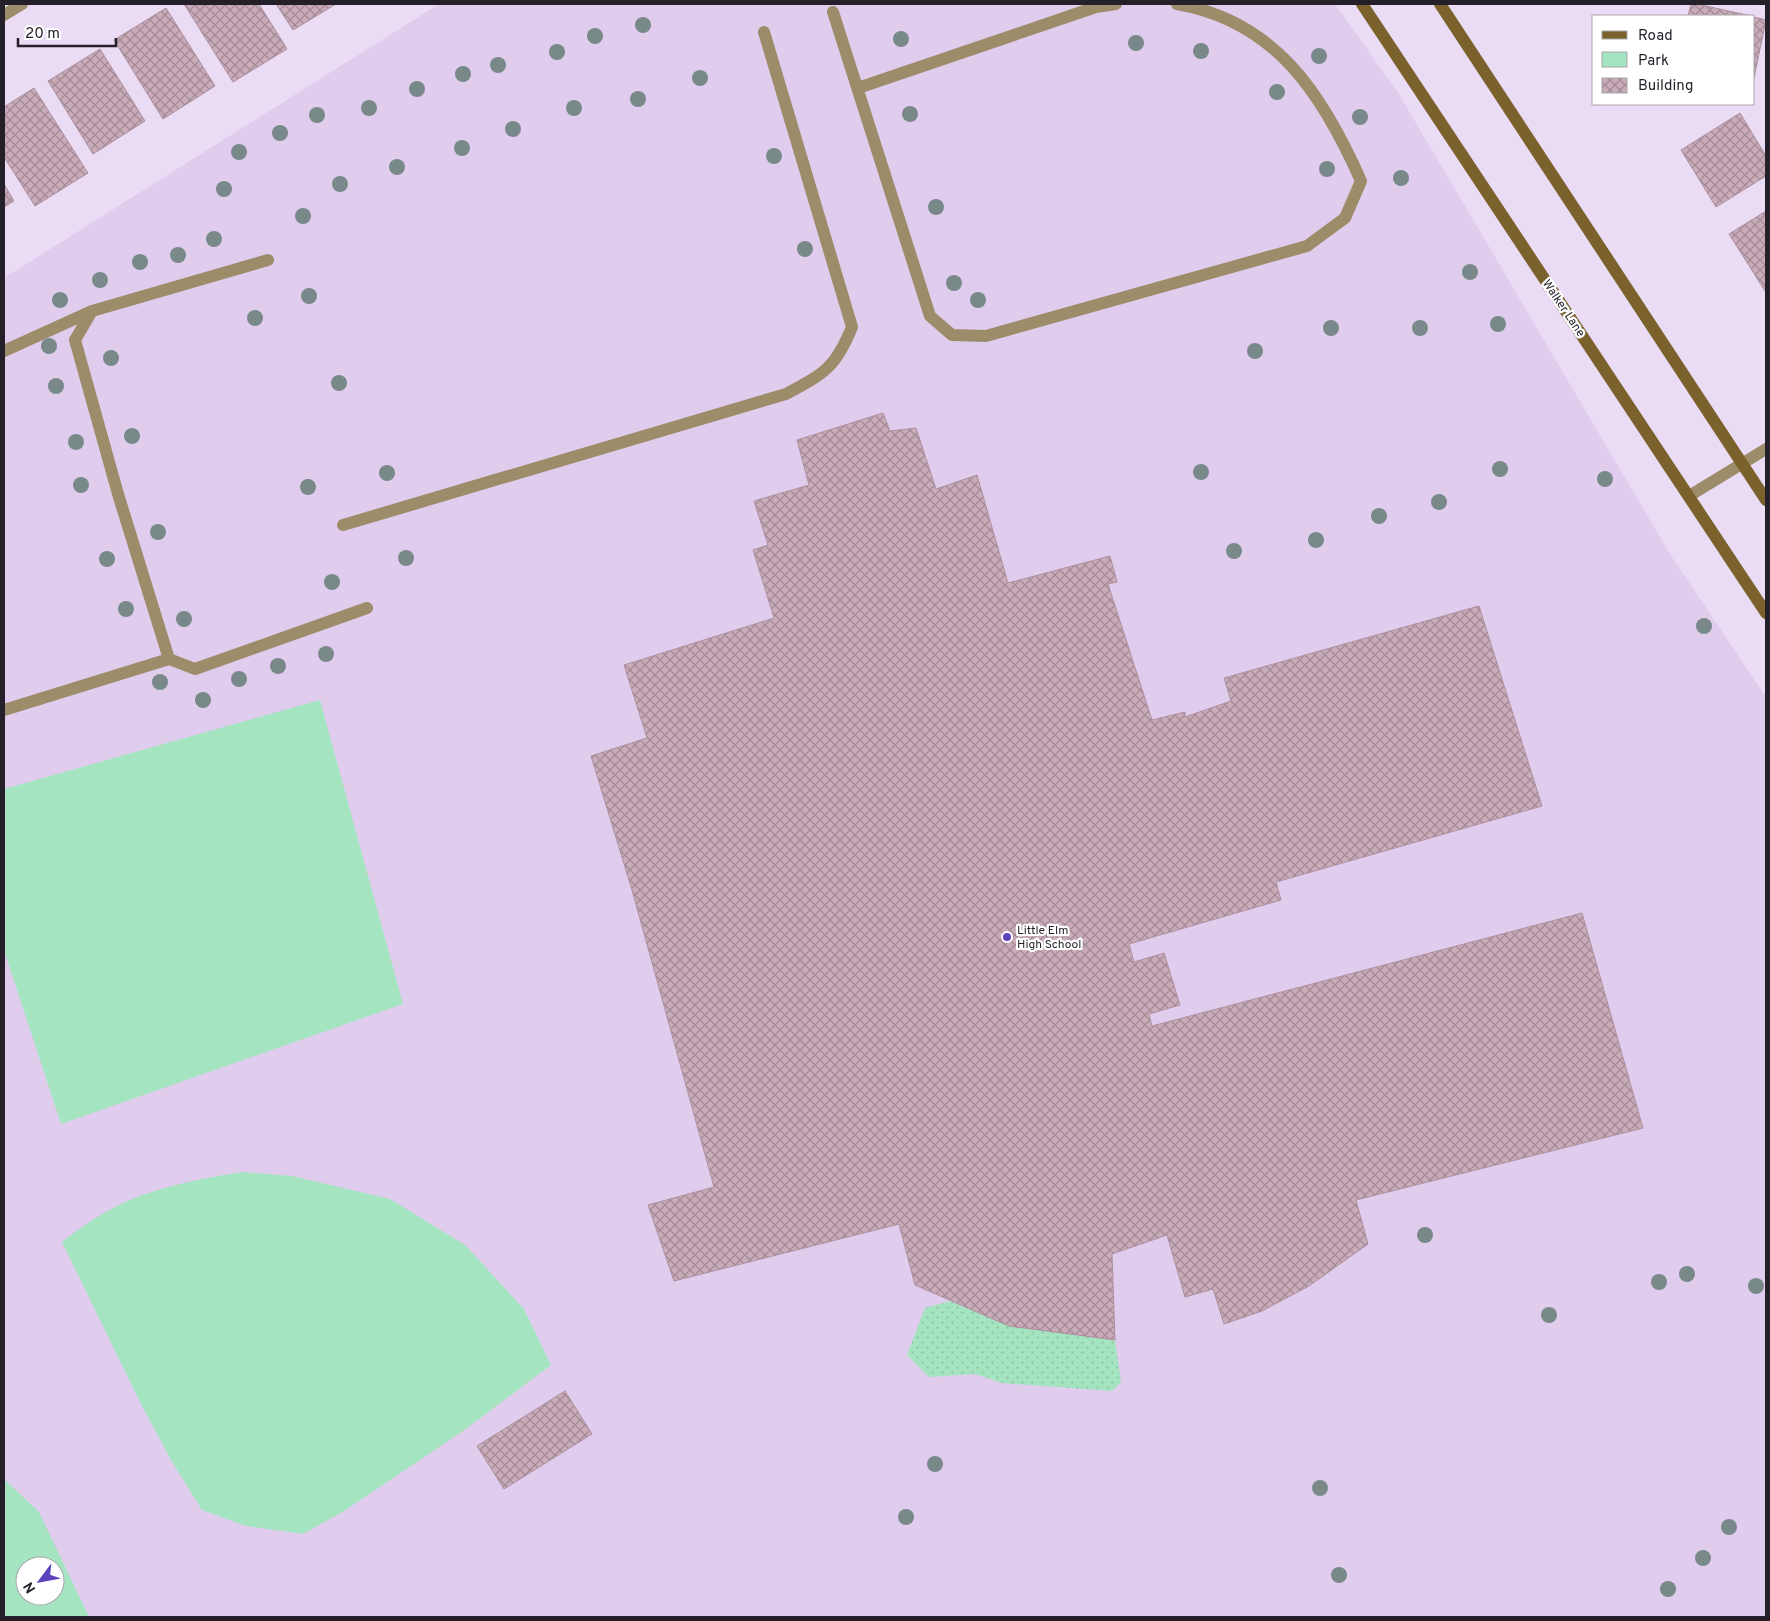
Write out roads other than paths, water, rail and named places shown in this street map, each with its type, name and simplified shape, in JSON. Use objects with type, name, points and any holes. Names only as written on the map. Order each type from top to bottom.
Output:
[{"type":"street","points":[[4,15],[22,4]]},
{"type":"street","points":[[858,88],[1096,7],[1116,4]]},
{"type":"street","points":[[833,12],[930,316],[952,335],[986,336],[1307,246],[1345,218],[1361,181],[1341,136],[1311,88],[1277,51],[1241,23],[1199,8],[1177,4]]},
{"type":"street","name":"Walker Lane","points":[[1362,4],[1766,613]]},
{"type":"street","points":[[1440,4],[1766,500]]},
{"type":"street","points":[[344,525],[786,394],[817,378],[841,354],[852,327],[764,32]]},
{"type":"street","points":[[4,351],[92,311],[268,260]]},
{"type":"street","points":[[92,311],[75,340],[118,494],[169,659]]},
{"type":"street","points":[[1689,496],[1766,449]]},
{"type":"street","points":[[4,710],[169,659],[195,669],[367,608]]},
{"type":"place","name":"Little Elm High School","points":[[1007,937]]}]
